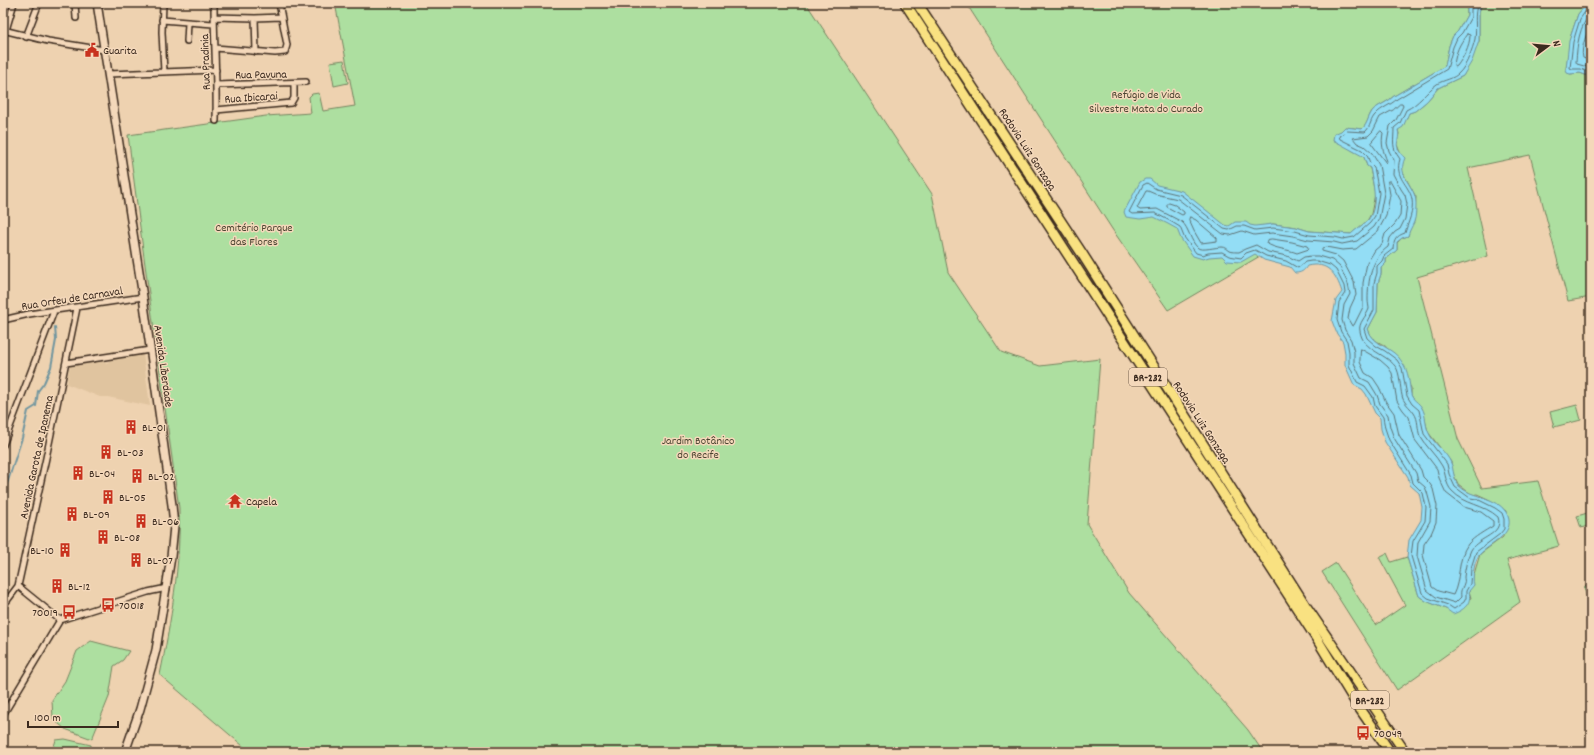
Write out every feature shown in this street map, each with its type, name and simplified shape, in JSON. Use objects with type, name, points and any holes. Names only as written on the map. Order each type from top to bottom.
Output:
[{"type":"highway","name":"Rodovia Luiz Gonzaga","points":[[905,3],[1317,639],[1356,702],[1390,752]]},
{"type":"highway","name":"Rodovia Luiz Gonzaga","points":[[918,3],[1081,252],[1305,605],[1404,752]]},
{"type":"main road","name":"Avenida Liberdade","points":[[97,3],[144,297],[150,350],[170,464],[174,526],[156,650],[140,709],[125,752]]},
{"type":"street","points":[[14,3],[4,30],[26,37],[104,50]]},
{"type":"street","points":[[26,37],[39,3]]},
{"type":"street","points":[[75,3],[76,18]]},
{"type":"street","points":[[163,3],[162,20],[164,72]]},
{"type":"street","name":"Rua Pradinia","points":[[214,3],[213,24],[216,70],[216,121]]},
{"type":"street","points":[[215,48],[281,53],[287,48],[279,3]]},
{"type":"street","points":[[214,16],[255,18],[281,17]]},
{"type":"street","points":[[255,18],[256,52]]},
{"type":"street","points":[[162,20],[213,24]]},
{"type":"street","points":[[187,41],[188,22]]},
{"type":"street","points":[[108,74],[216,70]]},
{"type":"street","name":"Rua Pavuna","points":[[216,85],[306,82]]},
{"type":"street","name":"Rua Ibicarai","points":[[216,110],[287,104],[293,101],[294,83]]},
{"type":"street","name":"Rua Orfeu de Carnaval","points":[[3,320],[144,297]]},
{"type":"street","name":"Avenida Garota de Ipanema","points":[[3,606],[18,586],[77,308]]},
{"type":"street","points":[[3,445],[54,311]]},
{"type":"street","points":[[66,363],[150,350]]},
{"type":"street","points":[[18,586],[60,620]]},
{"type":"street","points":[[3,715],[60,620],[148,592],[166,588]]},
{"type":"shaded area","points":[[143,354],[150,406],[108,397],[100,397],[67,384],[70,364],[102,360],[107,364],[111,358]]},
{"type":"green space","name":"Jardim Botânico do Recife","points":[[335,3],[806,3],[932,194],[948,272],[1001,352],[1040,366],[1100,359],[1087,524],[1129,593],[1248,730],[1263,752],[250,752],[160,675],[168,634],[177,571],[179,508],[128,135],[266,116],[311,113],[309,97],[312,94],[319,93],[323,111],[355,106]]},
{"type":"green space","name":"Refúgio de Vida Silvestre Mata do Curado","points":[[966,3],[1467,3],[1467,15],[1458,31],[1453,36],[1449,46],[1445,66],[1373,110],[1366,125],[1362,129],[1345,127],[1333,140],[1364,157],[1367,166],[1370,168],[1375,194],[1371,214],[1367,221],[1351,234],[1309,231],[1296,227],[1273,224],[1256,227],[1260,256],[1168,310],[1112,229]]},
{"type":"green space","points":[[1482,3],[1585,3],[1584,7],[1578,14],[1571,35],[1566,69],[1570,74],[1580,73],[1591,77],[1591,297],[1568,301],[1530,155],[1468,168],[1488,256],[1417,277],[1458,439],[1482,488],[1538,481],[1559,546],[1507,560],[1520,602],[1397,690],[1322,572],[1336,563],[1376,625],[1405,605],[1379,557],[1387,553],[1391,562],[1407,557],[1419,596],[1426,601],[1446,609],[1471,598],[1469,591],[1480,554],[1503,537],[1506,511],[1488,499],[1477,494],[1472,495],[1458,484],[1453,473],[1451,462],[1428,432],[1422,408],[1415,402],[1411,395],[1411,388],[1397,363],[1386,346],[1375,340],[1368,329],[1377,312],[1378,283],[1381,268],[1386,263],[1386,259],[1397,250],[1397,243],[1402,238],[1408,236],[1410,228],[1414,222],[1416,197],[1402,171],[1401,155],[1396,142],[1399,134],[1398,129],[1409,113],[1415,111],[1427,101],[1438,88],[1463,76],[1479,41],[1479,12]]},
{"type":"green space","points":[[344,60],[348,83],[334,86],[330,62]]},
{"type":"green space","points":[[1577,405],[1581,420],[1554,427],[1550,412]]},
{"type":"green space","points":[[1591,512],[1591,525],[1581,528],[1577,516]]},
{"type":"green space","points":[[1591,584],[1591,612],[1584,587]]},
{"type":"green space","points":[[91,641],[129,651],[123,660],[114,666],[109,697],[92,739],[65,729],[53,719],[52,700],[65,681],[77,651]]},
{"type":"green space","points":[[65,739],[91,745],[91,752],[52,752],[56,740]]},
{"type":"water","points":[[1467,3],[1482,4],[1479,12],[1479,41],[1472,61],[1463,76],[1438,88],[1427,101],[1415,111],[1409,113],[1403,127],[1398,130],[1399,134],[1397,146],[1405,158],[1403,171],[1415,197],[1416,213],[1408,236],[1397,242],[1397,250],[1386,259],[1386,263],[1381,268],[1378,283],[1377,312],[1368,329],[1374,339],[1394,353],[1404,366],[1412,396],[1423,410],[1430,435],[1449,459],[1459,486],[1470,493],[1496,503],[1502,507],[1509,519],[1507,531],[1481,553],[1477,559],[1474,568],[1474,585],[1469,591],[1470,596],[1468,603],[1461,611],[1453,614],[1419,596],[1407,557],[1409,540],[1421,520],[1422,507],[1419,493],[1410,485],[1408,477],[1385,442],[1381,429],[1380,418],[1375,413],[1366,394],[1362,389],[1354,385],[1345,365],[1343,342],[1337,334],[1332,321],[1336,300],[1342,292],[1337,280],[1330,270],[1320,265],[1314,265],[1307,266],[1299,273],[1295,273],[1290,267],[1264,260],[1255,254],[1241,262],[1227,261],[1222,256],[1203,259],[1193,256],[1181,239],[1177,229],[1154,217],[1140,219],[1126,217],[1124,212],[1140,182],[1145,179],[1150,179],[1157,185],[1182,191],[1225,225],[1229,226],[1235,222],[1246,222],[1255,226],[1273,224],[1296,227],[1309,231],[1351,234],[1368,220],[1373,208],[1374,194],[1370,168],[1367,166],[1364,157],[1333,140],[1334,134],[1341,131],[1345,127],[1362,129],[1366,125],[1370,114],[1374,109],[1445,66],[1449,46],[1453,36],[1458,31],[1467,15]]},
{"type":"water","points":[[1585,3],[1591,3],[1591,77],[1580,73],[1570,74],[1567,73],[1566,69],[1569,41],[1578,14],[1584,7]]},
{"type":"waterway","points":[[3,496],[22,438],[28,411],[36,406],[38,391],[44,383],[51,367],[56,340],[55,327]]},
{"type":"place","name":"Guarita","points":[[92,50]]},
{"type":"place","name":"BL-01","points":[[131,427]]},
{"type":"place","name":"BL-03","points":[[106,452]]},
{"type":"place","name":"BL-04","points":[[78,473]]},
{"type":"place","name":"BL-02","points":[[137,476]]},
{"type":"place","name":"BL-05","points":[[108,497]]},
{"type":"place","name":"Capela","points":[[235,501]]},
{"type":"place","name":"BL-09","points":[[72,514]]},
{"type":"place","name":"BL-06","points":[[141,521]]},
{"type":"place","name":"BL-08","points":[[103,537]]},
{"type":"place","name":"BL-10","points":[[65,550]]},
{"type":"place","name":"BL-07","points":[[136,560]]},
{"type":"place","name":"BL-12","points":[[57,586]]},
{"type":"place","name":"70018","points":[[108,605]]},
{"type":"place","name":"70019","points":[[69,612]]},
{"type":"place","name":"70049","points":[[1363,733]]},
{"type":"park label","name":"Cemitério Parque das Flores","points":[[254,234]]}]
